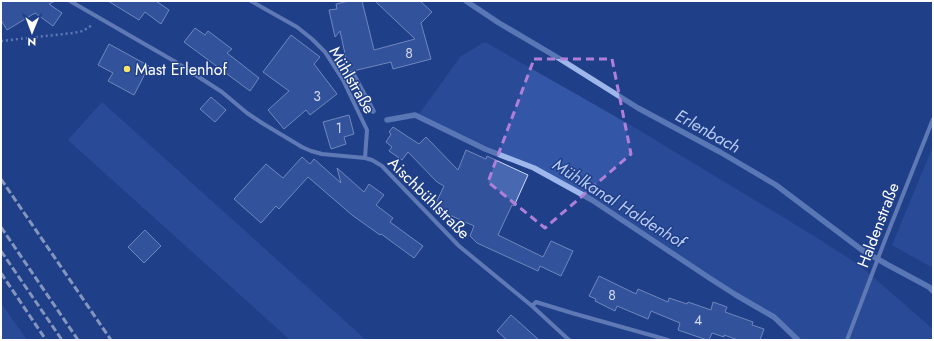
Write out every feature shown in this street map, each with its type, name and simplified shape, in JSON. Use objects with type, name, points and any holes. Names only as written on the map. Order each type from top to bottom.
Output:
[{"type":"street","name":"Aischbühlstraße","points":[[70,1],[174,61],[222,92],[257,120],[302,147],[322,154],[365,158],[382,166],[459,246],[532,306],[569,340]]},
{"type":"street","name":"Mühlstraße","points":[[251,1],[297,27],[326,52],[367,130],[365,158]]},
{"type":"street","name":"Haldenstraße","points":[[847,340],[933,119]]},
{"type":"street","points":[[532,306],[536,302],[668,340]]},
{"type":"path","points":[[1,41],[83,31],[92,25],[98,17]]},
{"type":"highlighted area","points":[[534,59],[612,59],[631,154],[545,228],[488,182]]},
{"type":"shaded area","points":[[485,42],[632,126],[814,236],[859,265],[933,330],[933,340],[802,340],[775,315],[737,293],[593,198],[535,166],[486,146],[419,114],[461,56]]},
{"type":"shaded area","points":[[102,102],[366,340],[290,340],[68,140]]},
{"type":"shaded area","points":[[933,146],[933,268],[892,245]]},
{"type":"shaded area","points":[[1,303],[27,340],[1,340]]},
{"type":"building","points":[[1,1],[55,1],[49,4],[62,13],[53,26],[35,13],[7,30],[1,20]]},
{"type":"building","points":[[108,1],[156,1],[169,10],[161,24],[145,12],[139,20]]},
{"type":"building","points":[[349,1],[362,1],[374,50],[415,39],[375,1],[420,1],[432,12],[421,23],[431,59],[393,69],[391,62],[349,72],[340,31],[335,37],[329,10],[337,9],[336,4]]},
{"type":"building","points":[[195,28],[205,35],[208,31],[232,49],[227,53],[259,78],[250,91],[184,42]]},
{"type":"building","points":[[291,35],[320,57],[314,64],[337,94],[310,115],[306,110],[284,129],[268,110],[289,91],[263,72]]},
{"type":"building","name":"Mast Erlenhof","points":[[109,44],[149,66],[134,95],[108,81],[113,73],[98,65]]},
{"type":"building","points":[[211,97],[226,110],[215,122],[200,109]]},
{"type":"building","points":[[349,115],[354,134],[344,137],[346,144],[331,149],[323,122]]},
{"type":"building","points":[[393,127],[419,144],[426,137],[458,170],[466,150],[486,159],[487,156],[528,175],[514,206],[512,205],[498,235],[543,257],[551,241],[573,251],[561,276],[540,266],[538,271],[477,243],[470,236],[474,226],[443,212],[435,205],[444,186],[437,182],[408,152],[402,160],[389,151],[392,147],[386,142],[391,134],[389,132]]},
{"type":"building","points":[[302,157],[310,164],[314,159],[341,183],[337,168],[364,192],[369,184],[384,195],[376,205],[393,218],[390,222],[423,246],[414,258],[352,215],[308,177],[279,209],[276,206],[261,223],[234,199],[266,164],[283,178]]},
{"type":"building","points":[[145,230],[161,246],[144,263],[128,247]]},
{"type":"building","points":[[599,276],[636,294],[638,289],[668,302],[669,298],[687,304],[688,302],[711,310],[713,302],[727,307],[725,312],[753,322],[752,325],[764,329],[760,340],[738,340],[712,333],[709,340],[707,340],[678,330],[680,323],[651,311],[648,319],[617,306],[615,311],[595,301],[596,299],[589,296]]},
{"type":"building","points":[[511,315],[539,340],[507,340],[497,331]]},
{"type":"waterway","name":"Erlenbach","points":[[466,1],[499,23],[638,108],[720,152],[776,185],[862,250],[929,287],[933,291]]},
{"type":"waterway","name":"Mühlkanal Haldenhof","points":[[354,76],[373,111]]},
{"type":"waterway","name":"Mühlkanal Haldenhof","points":[[387,120],[415,115],[485,149],[534,168],[592,200],[711,279],[774,317],[798,340]]},
{"type":"railway","points":[[1,179],[111,340]]},
{"type":"railway","points":[[1,227],[78,340]]},
{"type":"railway","points":[[1,251],[62,340]]},
{"type":"railway","points":[[1,273],[46,340]]},
{"type":"place","name":"Mast Erlenhof","points":[[127,69]]}]
